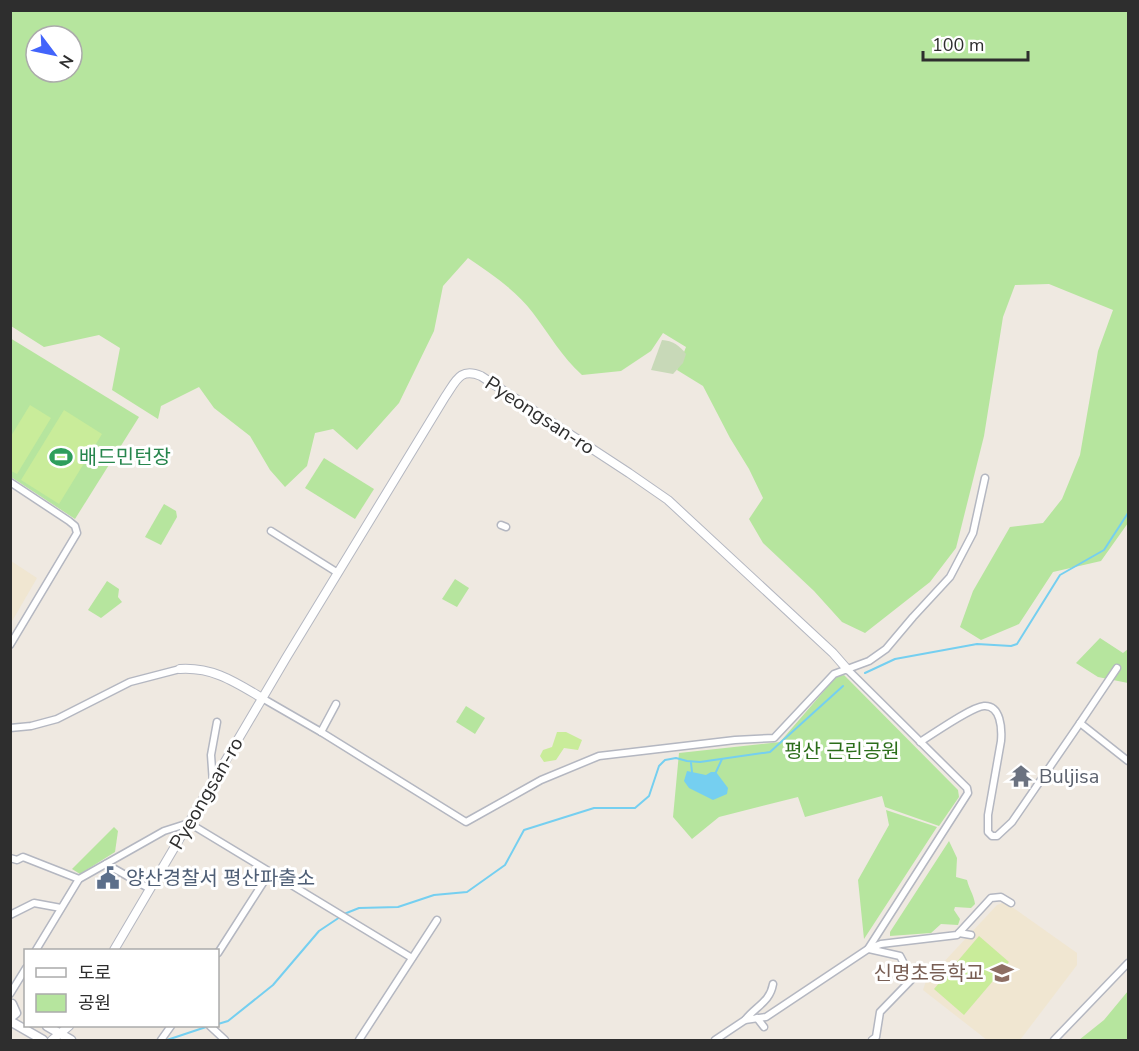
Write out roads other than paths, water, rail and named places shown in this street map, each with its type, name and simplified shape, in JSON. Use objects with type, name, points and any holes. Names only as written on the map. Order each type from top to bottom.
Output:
[{"type":"main road","points":[[11,1000],[24,1010]]},
{"type":"main road","points":[[11,1000],[16,1013],[10,1019],[43,1041]]},
{"type":"main road","points":[[49,1027],[71,1041]]},
{"type":"street","name":"Pyeongsan-ro","points":[[115,949],[262,698],[458,378],[464,373],[471,372],[481,376],[668,500],[817,638],[847,669]]},
{"type":"street","points":[[10,729],[57,719],[130,682],[180,669],[198,669],[222,674],[466,822],[542,780],[599,756],[735,740],[774,738],[834,674],[869,661],[886,649],[950,577],[973,533],[985,478]]},
{"type":"street","points":[[10,483],[69,520],[75,526],[77,533],[10,645]]},
{"type":"street","points":[[271,531],[338,573]]},
{"type":"street","points":[[920,742],[984,706],[998,715],[1002,729],[1001,741],[988,815],[988,832],[992,836],[997,836],[1004,832],[1012,822],[1117,668]]},
{"type":"street","points":[[847,669],[967,788],[968,793],[868,949]]},
{"type":"street","points":[[321,732],[336,704]]},
{"type":"street","points":[[213,783],[211,755],[217,722]]},
{"type":"street","points":[[1080,723],[1128,760]]},
{"type":"street","points":[[37,949],[80,879],[164,831],[189,823],[412,957]]},
{"type":"street","points":[[10,858],[17,860],[23,857],[80,879]]},
{"type":"street","points":[[106,864],[150,889]]},
{"type":"street","points":[[219,951],[270,872]]},
{"type":"street","points":[[745,1020],[766,1017],[868,949],[881,944],[957,935],[990,898],[1001,897],[1011,903]]},
{"type":"street","points":[[10,915],[34,903],[61,908]]},
{"type":"street","points":[[359,1041],[437,920]]},
{"type":"street","points":[[959,933],[971,935]]},
{"type":"street","points":[[868,949],[900,956],[912,979],[880,1012],[876,1037],[872,1041]]},
{"type":"street","points":[[1054,1041],[1128,963]]},
{"type":"street","points":[[11,1000],[24,972]]},
{"type":"street","points":[[715,1041],[745,1020],[753,1009],[768,998],[773,984]]},
{"type":"street","points":[[757,1018],[764,1027]]},
{"type":"street","points":[[52,1041],[68,1027]]},
{"type":"street","points":[[212,1027],[225,1041]]},
{"type":"water","points":[[687,771],[706,775],[716,772],[728,788],[727,794],[713,800],[689,788],[684,781]]},
{"type":"waterway","points":[[865,673],[895,659],[977,644],[1011,646],[1017,644],[1060,575],[1104,550],[1128,513]]},
{"type":"waterway","points":[[344,914],[359,908],[398,907],[434,895],[467,892],[505,865],[524,830],[594,808],[635,808],[649,796],[659,766],[665,760],[676,758],[700,762],[770,752],[843,686]]},
{"type":"waterway","points":[[716,772],[722,759]]},
{"type":"waterway","points":[[691,763],[692,772]]},
{"type":"waterway","points":[[219,1024],[228,1021],[273,985],[319,931],[340,917]]},
{"type":"waterway","points":[[167,1040],[206,1027]]},
{"type":"place","name":"배드민턴장","points":[[61,457]]},
{"type":"place","name":"Buljisa","points":[[1021,776]]},
{"type":"place","name":"양산경찰서 평산파출소","points":[[108,878]]},
{"type":"place","name":"신명초등학교","points":[[1002,973]]},
{"type":"park label","name":"평산 근린공원","points":[[842,751]]}]
